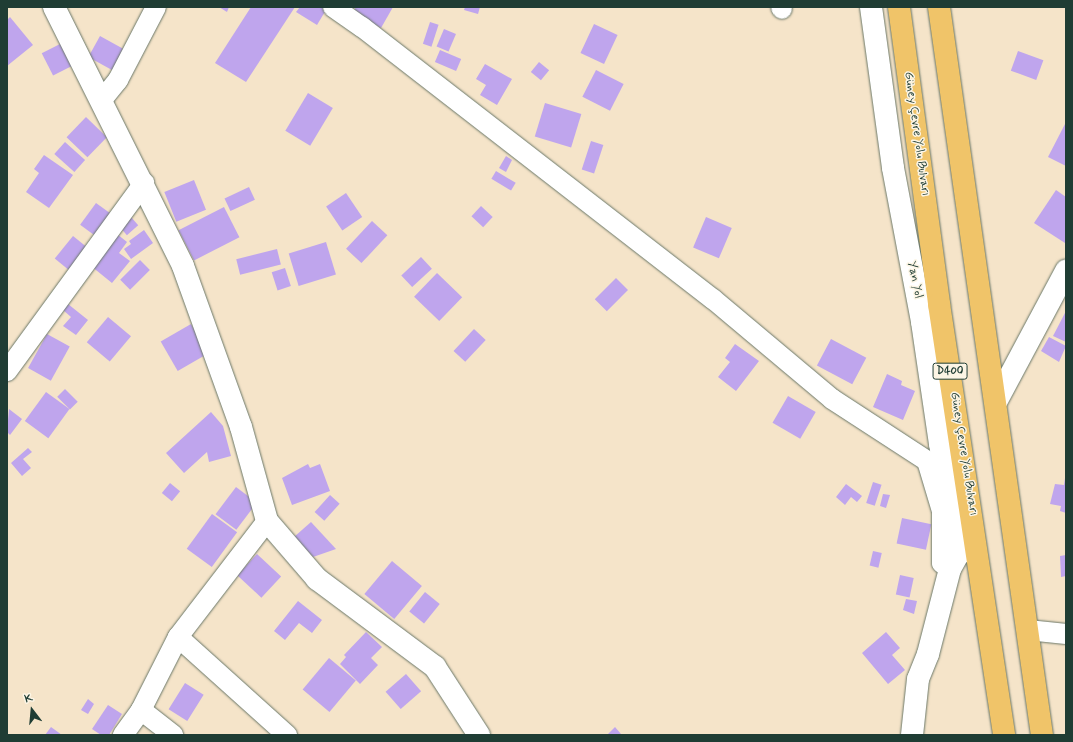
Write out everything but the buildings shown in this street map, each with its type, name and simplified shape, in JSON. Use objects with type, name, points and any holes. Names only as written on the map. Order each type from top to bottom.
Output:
[{"type":"highway","name":"Güney Çevre Yolu Bulvarı","points":[[899,7],[939,304],[1004,735]]},
{"type":"highway","points":[[939,7],[1042,735]]},
{"type":"street","points":[[54,7],[144,183],[183,266],[241,427],[267,521],[317,579],[435,667],[479,735]]},
{"type":"street","points":[[101,101],[118,80],[156,7]]},
{"type":"street","points":[[333,7],[362,27],[688,279],[832,399],[927,461],[942,511],[942,563],[955,561]]},
{"type":"street","name":"Yan Yol","points":[[871,7],[893,168],[922,322],[955,561]]},
{"type":"street","points":[[7,371],[144,183]]},
{"type":"street","points":[[996,402],[1066,271]]},
{"type":"street","points":[[123,735],[141,710],[178,637],[267,521]]},
{"type":"street","points":[[912,735],[918,679],[928,654],[955,561],[973,524]]},
{"type":"street","points":[[1028,630],[1066,634]]},
{"type":"street","points":[[178,637],[287,735]]},
{"type":"street","points":[[141,710],[173,735]]}]
